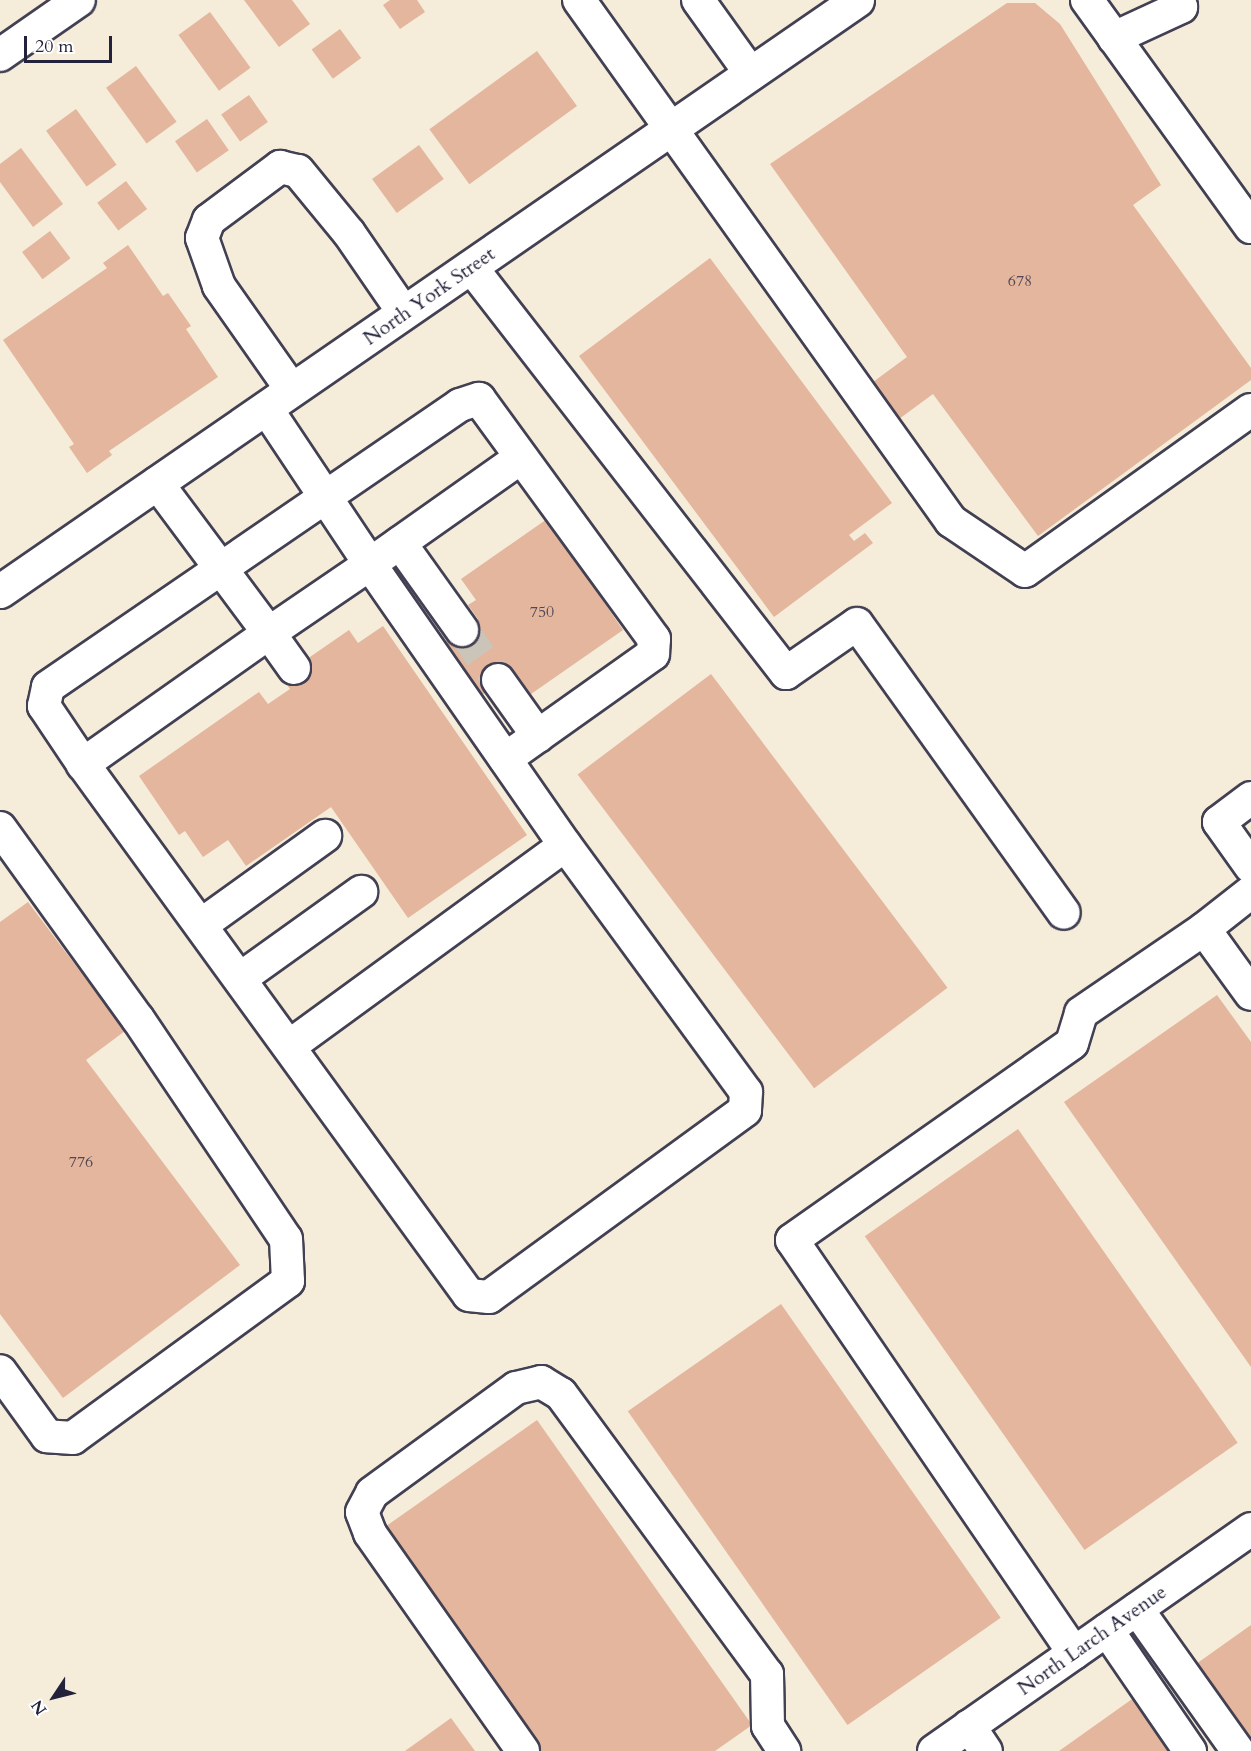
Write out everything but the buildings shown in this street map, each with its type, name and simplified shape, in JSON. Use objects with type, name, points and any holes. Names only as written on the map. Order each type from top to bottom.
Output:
[{"type":"main road","name":"North York Street","points":[[0,591],[857,0]]},
{"type":"street","points":[[0,55],[79,0]]},
{"type":"street","points":[[579,0],[673,128],[951,521],[1025,571],[1251,410]]},
{"type":"street","points":[[698,0],[751,74]]},
{"type":"street","points":[[1087,0],[1251,227]]},
{"type":"street","points":[[1114,38],[1181,7],[1176,0]]},
{"type":"street","points":[[404,313],[349,233],[298,171],[280,167],[209,220],[202,238],[219,286],[279,399],[326,497],[370,564],[505,759],[565,845],[746,1092],[745,1110],[489,1297],[469,1295],[291,1044],[83,764],[44,706],[48,687],[326,497],[460,405],[478,399],[654,639],[653,654],[505,759]]},
{"type":"street","points":[[471,267],[786,673],[857,624],[1064,913]]},
{"type":"street","points":[[83,764],[520,458]]},
{"type":"street","points":[[157,483],[219,570],[294,668]]},
{"type":"street","points":[[400,543],[462,630]]},
{"type":"street","points":[[498,680],[538,736]]},
{"type":"street","points":[[1251,798],[1219,822],[1251,867]]},
{"type":"street","points":[[0,828],[132,1011],[286,1239],[288,1281],[73,1438],[47,1436],[0,1371]]},
{"type":"street","points":[[201,925],[325,836]]},
{"type":"street","points":[[291,1044],[565,845]]},
{"type":"street","points":[[241,978],[361,892]]},
{"type":"street","points":[[1074,1653],[792,1240],[1072,1043],[1082,1013],[1204,929],[1251,892]]},
{"type":"street","points":[[1204,929],[1251,994]]},
{"type":"street","points":[[523,1751],[370,1533],[362,1512],[372,1493],[516,1388],[541,1382],[561,1394],[767,1674],[768,1726],[784,1751]]},
{"type":"street","name":"North Larch Avenue","points":[[934,1751],[977,1739],[1074,1653],[1251,1529]]},
{"type":"street","points":[[1137,1609],[1238,1751]]},
{"type":"street","points":[[1107,1630],[1190,1751]]},
{"type":"tunnel","points":[[462,630],[498,680]]}]
